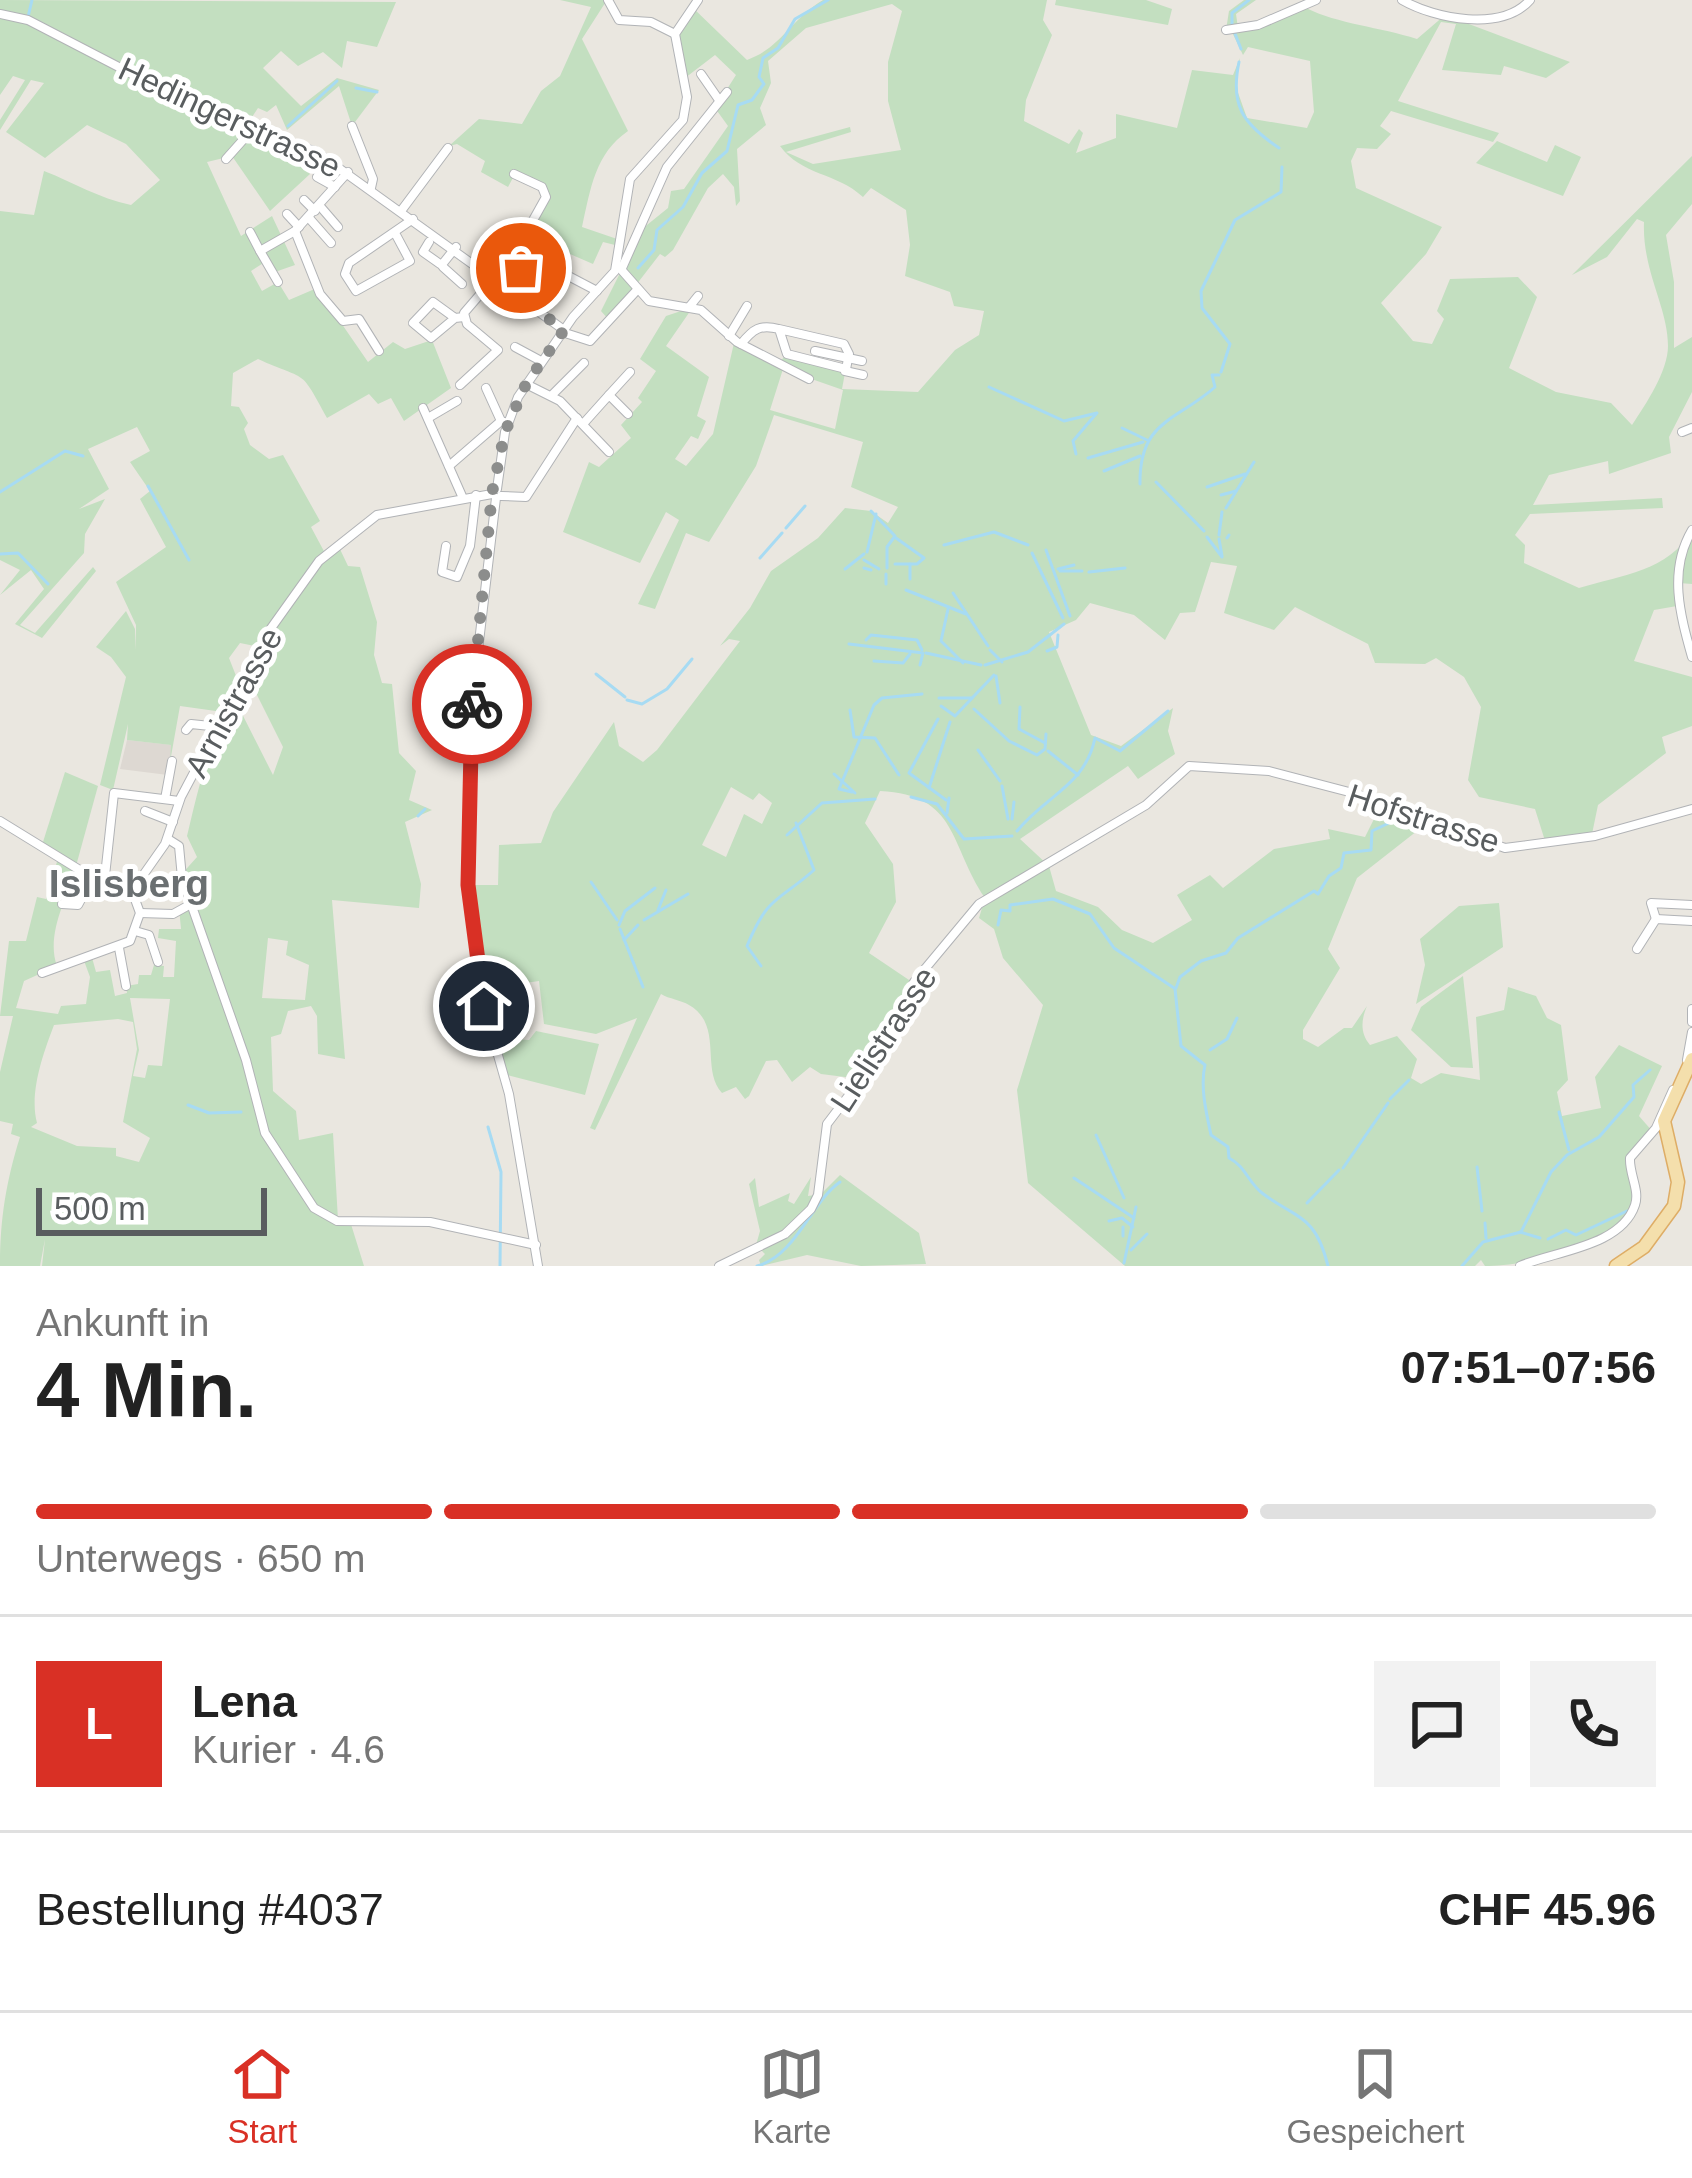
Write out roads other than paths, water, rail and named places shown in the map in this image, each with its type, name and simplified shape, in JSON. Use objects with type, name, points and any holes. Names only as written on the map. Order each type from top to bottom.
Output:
[{"type":"main road","points":[[1616,1266],[1644,1247],[1674,1206],[1678,1181],[1664,1128],[1692,1059]]},
{"type":"street","points":[[608,0],[619,20],[651,22],[675,34]]},
{"type":"street","points":[[698,0],[675,34],[687,105],[673,135],[627,187],[620,267],[637,290],[655,303],[690,306],[713,317],[741,344],[809,379]]},
{"type":"street","points":[[1226,30],[1258,25],[1316,0]]},
{"type":"street","points":[[1402,0],[1430,13],[1493,19],[1522,10],[1530,0]]},
{"type":"street","name":"Hedingerstrasse","points":[[0,14],[28,20],[251,131],[310,148],[456,247],[563,331]]},
{"type":"street","points":[[701,74],[719,100]]},
{"type":"street","points":[[538,1266],[509,1094],[484,1006],[469,901],[469,773],[482,595],[505,422],[563,331],[620,267],[667,167],[728,92]]},
{"type":"street","points":[[352,126],[374,179],[370,188]]},
{"type":"street","points":[[226,159],[251,131]]},
{"type":"street","points":[[673,135],[685,146]]},
{"type":"street","points":[[401,211],[448,148]]},
{"type":"street","points":[[260,251],[297,229],[348,172]]},
{"type":"street","points":[[514,174],[542,187],[546,197],[517,249],[597,291]]},
{"type":"street","points":[[317,177],[335,188]]},
{"type":"street","points":[[304,200],[338,227]]},
{"type":"street","points":[[314,211],[331,243]]},
{"type":"street","points":[[286,214],[297,229],[323,299],[343,321],[359,319],[380,351]]},
{"type":"street","points":[[395,233],[411,260],[358,292],[345,274],[349,263],[413,219]]},
{"type":"street","points":[[250,232],[278,282]]},
{"type":"street","points":[[429,242],[423,252],[462,284]]},
{"type":"street","points":[[442,264],[456,247]]},
{"type":"street","points":[[507,288],[521,268],[538,276]]},
{"type":"street","points":[[460,385],[498,350],[460,318],[433,302],[413,323],[431,338],[460,318],[495,277]]},
{"type":"street","points":[[563,331],[590,341],[637,290]]},
{"type":"street","points":[[690,306],[698,296]]},
{"type":"street","points":[[729,336],[747,306]]},
{"type":"street","points":[[741,344],[758,326],[842,343],[849,359],[845,370]]},
{"type":"street","points":[[778,329],[785,353],[863,375]]},
{"type":"street","points":[[515,347],[542,361]]},
{"type":"street","points":[[815,351],[862,361]]},
{"type":"street","points":[[552,395],[584,363]]},
{"type":"street","points":[[423,408],[462,496],[497,494],[523,499],[580,421],[630,372]]},
{"type":"street","points":[[526,384],[552,395],[608,452]]},
{"type":"street","points":[[486,388],[505,422]]},
{"type":"street","points":[[609,394],[628,414]]},
{"type":"street","points":[[428,418],[457,401]]},
{"type":"street","points":[[448,466],[505,422]]},
{"type":"street","points":[[446,546],[442,572],[455,578],[470,547],[476,495]]},
{"type":"street","name":"Arnistrasse","points":[[132,891],[168,839],[179,801],[274,622],[319,561],[356,527],[377,515],[462,496]]},
{"type":"street","points":[[1692,530],[1682,546],[1678,600],[1692,658]]},
{"type":"street","points":[[186,730],[190,724],[220,727]]},
{"type":"street","points":[[165,799],[172,761]]},
{"type":"street","name":"Lielistrasse","points":[[719,1266],[785,1234],[811,1209],[818,1195],[826,1124],[885,1048],[914,982],[979,904],[1094,838],[1156,797],[1189,766],[1225,766]]},
{"type":"street","name":"Hofstrasse","points":[[1225,766],[1268,771],[1383,800],[1505,848],[1595,836],[1692,809]]},
{"type":"street","points":[[104,885],[114,793],[179,801]]},
{"type":"street","points":[[145,811],[173,822]]},
{"type":"street","points":[[0,820],[55,850],[92,879],[132,891],[140,913],[135,931],[119,948],[87,953],[69,968],[41,973]]},
{"type":"street","points":[[168,839],[179,846],[191,904],[247,1060],[266,1133],[322,1214],[338,1221],[430,1222],[536,1245]]},
{"type":"street","points":[[62,904],[78,904],[92,879]]},
{"type":"street","points":[[1637,949],[1656,920],[1651,903],[1692,904]]},
{"type":"street","points":[[140,913],[172,914],[191,904]]},
{"type":"street","points":[[1656,920],[1692,921]]},
{"type":"street","points":[[135,931],[147,932],[158,962]]},
{"type":"street","points":[[119,948],[126,986]]},
{"type":"street","points":[[1692,1009],[1692,1022]]},
{"type":"street","points":[[1520,1266],[1604,1238],[1631,1213],[1636,1202],[1630,1158],[1658,1124],[1685,1067],[1692,1032]]},
{"type":"waterway","points":[[28,17],[32,0]]},
{"type":"waterway","points":[[764,84],[759,77],[763,58],[778,48],[795,19],[828,0]]},
{"type":"waterway","points":[[1232,25],[1232,13],[1249,0]]},
{"type":"waterway","points":[[1234,31],[1241,49]]},
{"type":"waterway","points":[[1239,62],[1236,90],[1242,112],[1279,148]]},
{"type":"waterway","points":[[288,126],[337,81]]},
{"type":"waterway","points":[[638,268],[654,250],[657,230],[683,207],[702,173],[727,151],[738,105],[752,100],[763,85]]},
{"type":"waterway","points":[[356,88],[377,92]]},
{"type":"waterway","points":[[1221,372],[1230,344],[1202,308],[1201,291],[1235,220],[1281,192],[1282,167]]},
{"type":"waterway","points":[[1140,484],[1141,463],[1153,434],[1215,387],[1212,375],[1219,375]]},
{"type":"waterway","points":[[989,387],[1064,421],[1097,413]]},
{"type":"waterway","points":[[1076,454],[1073,441],[1096,414]]},
{"type":"waterway","points":[[1122,428],[1147,440]]},
{"type":"waterway","points":[[1088,458],[1143,442]]},
{"type":"waterway","points":[[0,492],[65,451],[83,456]]},
{"type":"waterway","points":[[1104,471],[1140,456]]},
{"type":"waterway","points":[[1226,508],[1254,462]]},
{"type":"waterway","points":[[1207,487],[1245,474]]},
{"type":"waterway","points":[[1156,482],[1204,531]]},
{"type":"waterway","points":[[148,486],[189,560]]},
{"type":"waterway","points":[[1221,495],[1236,491]]},
{"type":"waterway","points":[[786,528],[805,506]]},
{"type":"waterway","points":[[871,511],[895,536],[887,547],[887,568]]},
{"type":"waterway","points":[[1219,535],[1222,512]]},
{"type":"waterway","points":[[867,552],[876,514]]},
{"type":"waterway","points":[[944,545],[994,532],[1028,545]]},
{"type":"waterway","points":[[760,558],[782,533]]},
{"type":"waterway","points":[[1207,537],[1222,557]]},
{"type":"waterway","points":[[895,564],[917,564],[924,558],[896,538]]},
{"type":"waterway","points":[[1219,539],[1222,556]]},
{"type":"waterway","points":[[1046,550],[1070,616]]},
{"type":"waterway","points":[[0,554],[18,553],[48,584]]},
{"type":"waterway","points":[[1032,553],[1063,618]]},
{"type":"waterway","points":[[845,569],[864,554]]},
{"type":"waterway","points":[[864,560],[879,569]]},
{"type":"waterway","points":[[910,564],[910,579]]},
{"type":"waterway","points":[[1058,569],[1074,565]]},
{"type":"waterway","points":[[864,568],[871,570]]},
{"type":"waterway","points":[[1089,572],[1125,568]]},
{"type":"waterway","points":[[1060,571],[1082,571]]},
{"type":"waterway","points":[[886,574],[886,584]]},
{"type":"waterway","points":[[906,590],[966,614]]},
{"type":"waterway","points":[[953,593],[988,646]]},
{"type":"waterway","points":[[948,609],[941,641],[963,663]]},
{"type":"waterway","points":[[985,665],[1028,652],[1064,624]]},
{"type":"waterway","points":[[866,640],[871,635],[917,640],[922,650]]},
{"type":"waterway","points":[[1047,651],[1057,647],[1058,635]]},
{"type":"waterway","points":[[849,644],[923,653],[920,665]]},
{"type":"waterway","points":[[990,650],[1002,662]]},
{"type":"waterway","points":[[926,653],[981,665]]},
{"type":"waterway","points":[[874,661],[903,663],[910,654]]},
{"type":"waterway","points":[[627,700],[642,704],[667,689],[692,659]]},
{"type":"waterway","points":[[596,674],[625,697]]},
{"type":"waterway","points":[[941,706],[955,716],[994,675]]},
{"type":"waterway","points":[[996,676],[1000,703]]},
{"type":"waterway","points":[[852,792],[839,789],[874,705],[882,698],[922,694]]},
{"type":"waterway","points":[[939,698],[972,698]]},
{"type":"waterway","points":[[1020,707],[1019,729],[1045,743]]},
{"type":"waterway","points":[[974,709],[1009,741],[1037,755],[1045,749],[1046,734]]},
{"type":"waterway","points":[[850,710],[854,737],[875,738],[899,775]]},
{"type":"waterway","points":[[1017,831],[1074,779],[1095,738],[1120,751],[1168,711]]},
{"type":"waterway","points":[[938,719],[909,773],[946,800]]},
{"type":"waterway","points":[[929,788],[950,722]]},
{"type":"waterway","points":[[978,750],[1000,781]]},
{"type":"waterway","points":[[1048,751],[1078,775]]},
{"type":"waterway","points":[[834,774],[855,793]]},
{"type":"waterway","points":[[1002,786],[1008,819]]},
{"type":"waterway","points":[[911,797],[937,804],[964,839],[1012,836]]},
{"type":"waterway","points":[[947,813],[949,798]]},
{"type":"waterway","points":[[787,835],[822,803],[875,799]]},
{"type":"waterway","points":[[1012,819],[1014,802]]},
{"type":"waterway","points":[[418,816],[425,809]]},
{"type":"waterway","points":[[1176,988],[1180,977],[1201,961],[1226,953],[1238,938],[1314,891],[1318,894],[1329,876],[1341,868],[1344,853],[1371,850],[1372,831],[1389,823],[1388,811]]},
{"type":"waterway","points":[[761,966],[747,946],[754,929],[775,901],[814,870],[796,823]]},
{"type":"waterway","points":[[591,882],[617,920]]},
{"type":"waterway","points":[[619,925],[625,911],[655,888]]},
{"type":"waterway","points":[[658,910],[666,890]]},
{"type":"waterway","points":[[644,920],[688,894]]},
{"type":"waterway","points":[[998,925],[1001,910],[1010,911],[1010,905],[1053,899],[1090,914],[1114,948],[1174,988]]},
{"type":"waterway","points":[[624,940],[638,925]]},
{"type":"waterway","points":[[620,929],[643,987]]},
{"type":"waterway","points":[[1175,989],[1181,1046],[1205,1065],[1203,1090],[1211,1135],[1228,1147],[1229,1158],[1257,1189],[1310,1226],[1328,1266]]},
{"type":"waterway","points":[[1210,1050],[1227,1039],[1237,1018]]},
{"type":"waterway","points":[[1462,1266],[1483,1242],[1521,1232],[1551,1172],[1567,1155],[1599,1137],[1634,1097],[1633,1085],[1650,1070]]},
{"type":"waterway","points":[[1390,1099],[1409,1080]]},
{"type":"waterway","points":[[1343,1168],[1388,1103]]},
{"type":"waterway","points":[[188,1105],[209,1113],[241,1112]]},
{"type":"waterway","points":[[1559,1112],[1569,1150]]},
{"type":"waterway","points":[[488,1127],[501,1172],[500,1266]]},
{"type":"waterway","points":[[1096,1135],[1124,1198]]},
{"type":"waterway","points":[[1477,1167],[1482,1211]]},
{"type":"waterway","points":[[1307,1203],[1339,1170]]},
{"type":"waterway","points":[[1074,1178],[1134,1218]]},
{"type":"waterway","points":[[757,1266],[793,1240],[840,1182]]},
{"type":"waterway","points":[[1124,1263],[1136,1207]]},
{"type":"waterway","points":[[1548,1239],[1566,1230],[1576,1235],[1627,1211]]},
{"type":"waterway","points":[[1109,1221],[1122,1218],[1133,1227]]},
{"type":"waterway","points":[[1485,1223],[1486,1238]]},
{"type":"waterway","points":[[1123,1227],[1123,1236]]},
{"type":"waterway","points":[[1520,1232],[1540,1238]]},
{"type":"waterway","points":[[1131,1250],[1147,1234]]},
{"type":"district","name":"Islisberg","points":[[129,883]]}]
